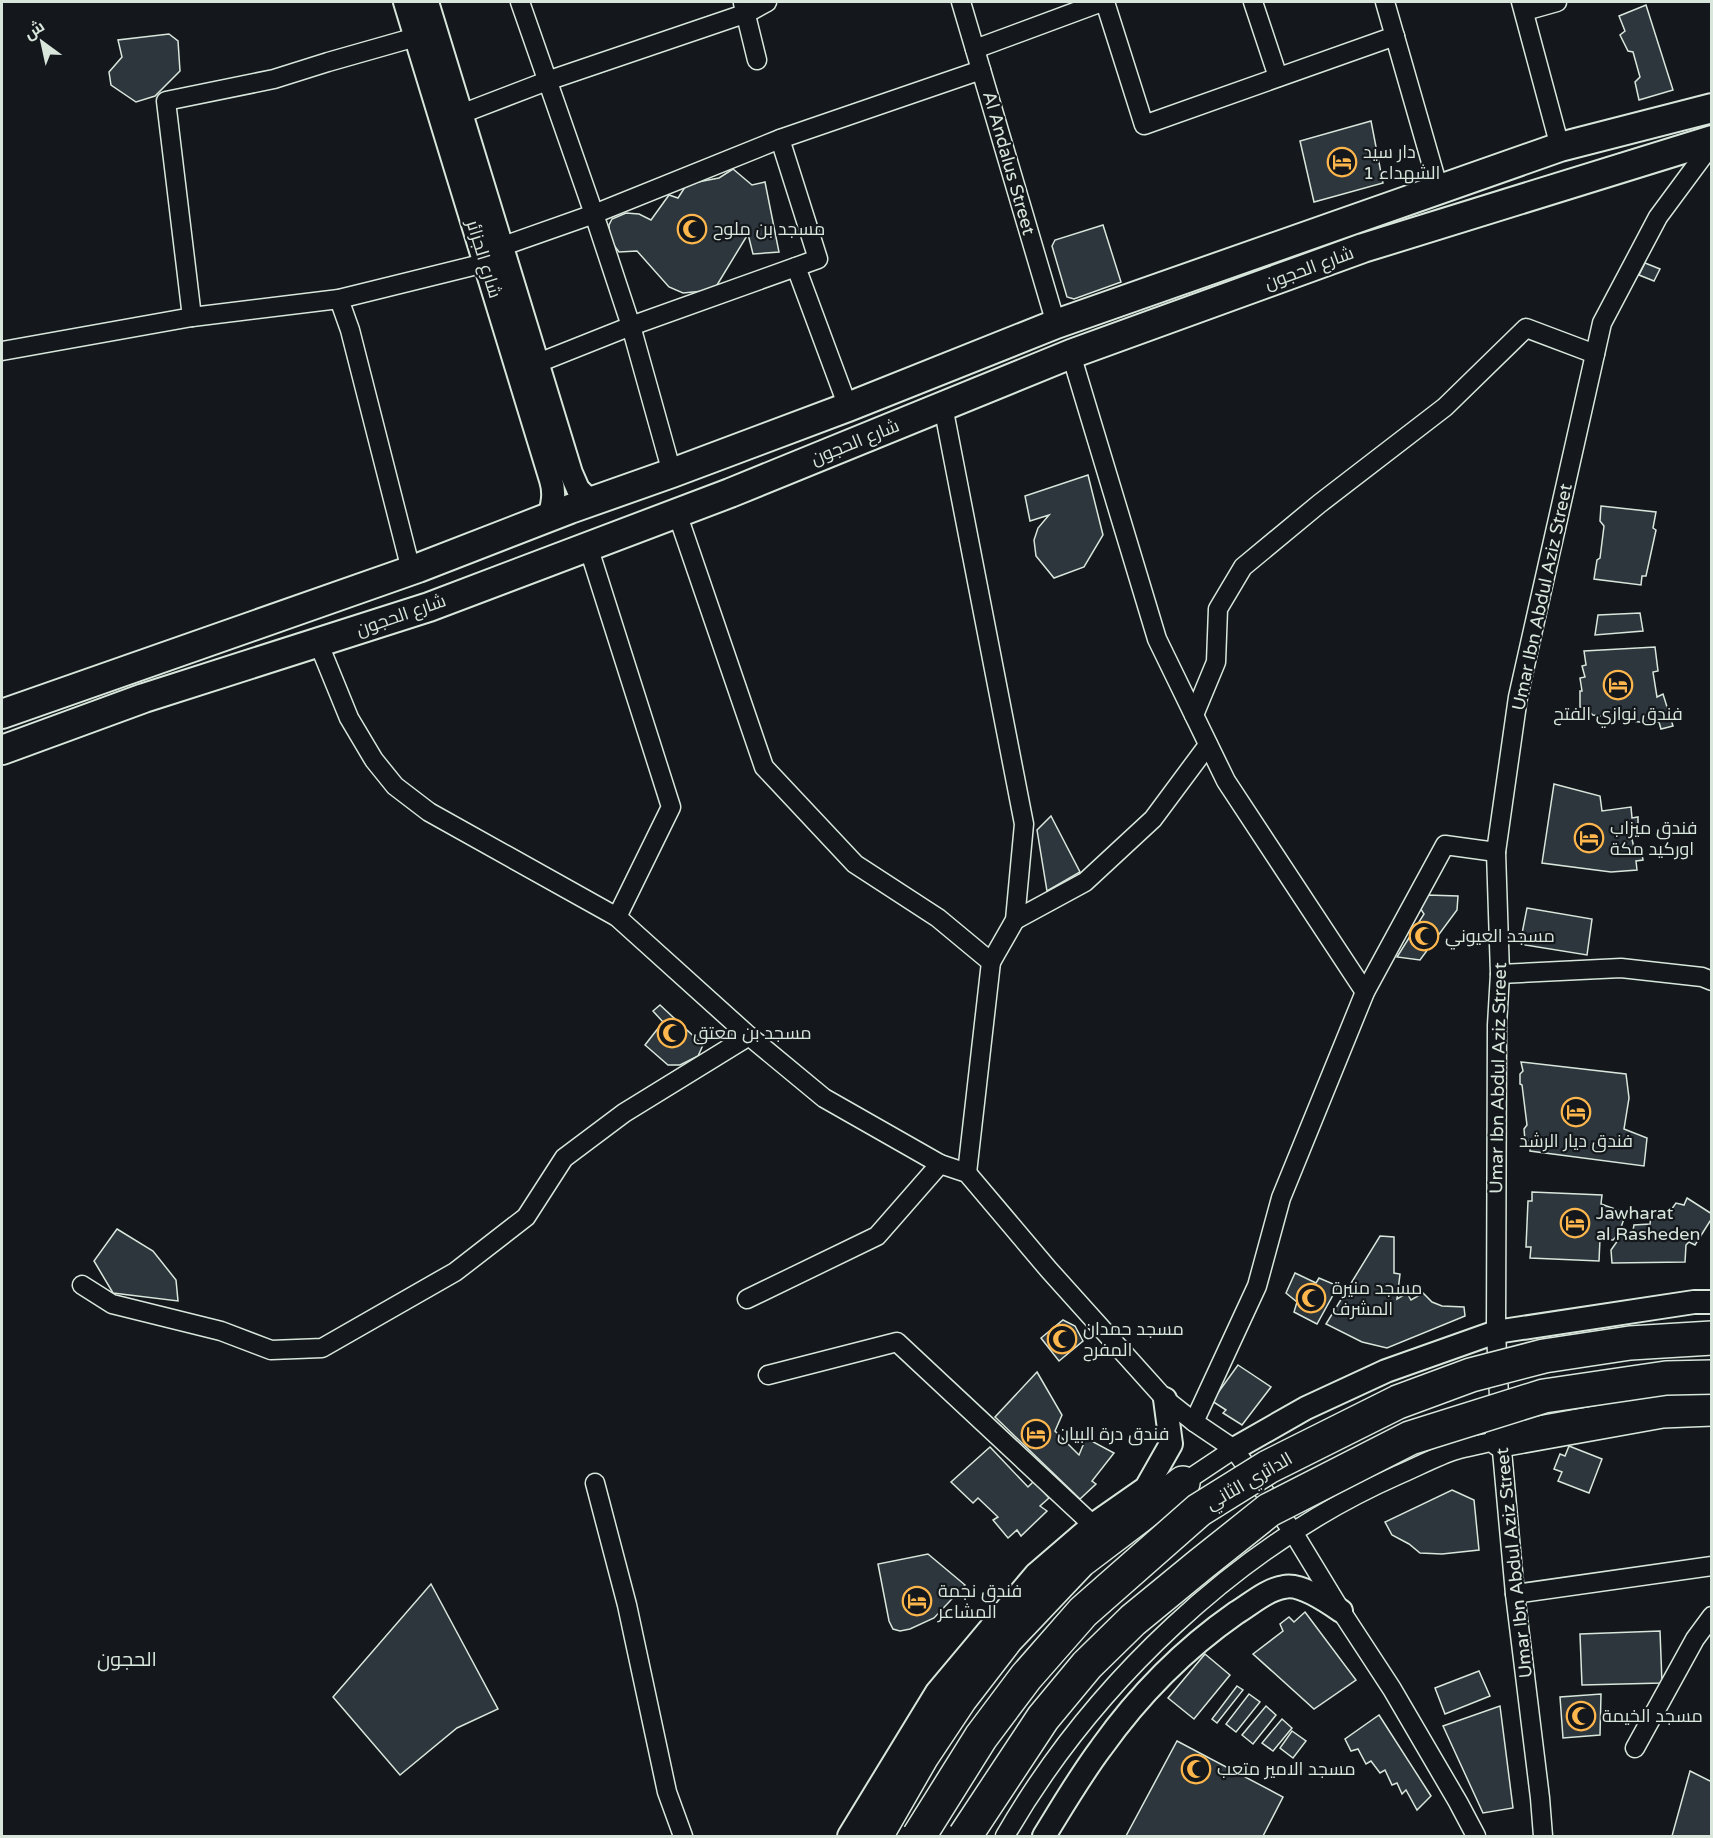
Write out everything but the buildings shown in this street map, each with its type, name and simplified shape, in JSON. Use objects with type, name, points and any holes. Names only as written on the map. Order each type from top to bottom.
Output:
[{"type":"highway","name":"الدائري الثاني","points":[[919,1836],[981,1737],[1026,1677],[1083,1612],[1199,1510],[1268,1467],[1398,1402],[1471,1375],[1544,1356],[1630,1343],[1712,1338]]},
{"type":"highway","name":"الدائري الثاني","points":[[965,1836],[1043,1718],[1088,1665],[1142,1613],[1269,1510],[1410,1438],[1544,1396],[1666,1378],[1712,1377]]},
{"type":"highway","points":[[1501,1440],[1662,1411],[1712,1409]]},
{"type":"highway","points":[[876,1836],[922,1756],[953,1709],[1007,1638],[1080,1561],[1183,1483]]},
{"type":"main road","name":"شارع الحجون","points":[[2,714],[411,570],[848,407],[1056,324],[1560,147],[1712,108]]},
{"type":"main road","name":"شارع الحجون","points":[[2,750],[144,698],[429,606],[677,513],[1071,354],[1363,248],[1712,142]]},
{"type":"street","name":"شارع الجزائر","points":[[405,2],[490,254],[538,363],[574,482],[591,502]]},
{"type":"street","name":"شارع الجزائر","points":[[427,2],[461,114],[490,254],[551,480],[554,495],[549,517]]},
{"type":"street","points":[[520,2],[594,214],[630,326],[672,473]]},
{"type":"street","points":[[461,114],[745,7],[766,2]]},
{"type":"street","name":"Al Andalus Street","points":[[961,2],[1056,324]]},
{"type":"street","points":[[975,49],[1104,2],[1144,125],[1395,36]]},
{"type":"street","points":[[1253,2],[1278,77]]},
{"type":"street","points":[[1385,2],[1439,190]]},
{"type":"street","points":[[1557,2],[1523,6],[1560,147]]},
{"type":"street","points":[[745,7],[758,60]]},
{"type":"street","points":[[192,317],[166,100],[274,79],[416,37]]},
{"type":"street","points":[[2,351],[192,317],[339,299],[490,254],[780,139],[981,70]]},
{"type":"street","points":[[538,363],[630,326],[818,259],[780,139]]},
{"type":"street","name":"Umar Ibn Abdul Aziz Street","points":[[1543,1836],[1515,1594],[1501,1440],[1496,1332],[1497,1025],[1500,974],[1496,852],[1518,697],[1602,323],[1659,217],[1712,142]]},
{"type":"street","points":[[796,267],[848,407]]},
{"type":"street","points":[[339,299],[350,330],[411,570]]},
{"type":"street","points":[[1194,715],[1216,662],[1218,609],[1243,567],[1319,504],[1445,407],[1526,328],[1594,354]]},
{"type":"street","points":[[1071,354],[1157,639],[1226,781],[1365,992]]},
{"type":"street","points":[[943,406],[1024,824],[1016,920],[991,962],[967,1173]]},
{"type":"street","points":[[677,513],[764,767],[855,864],[938,918],[991,962]]},
{"type":"street","points":[[588,546],[671,807],[617,917]]},
{"type":"street","points":[[318,642],[349,718],[374,760],[395,786],[429,812],[617,917],[749,1036],[824,1098],[940,1164],[967,1173],[1049,1270],[1165,1399],[1234,1449],[1293,1532],[1398,1699],[1476,1836]]},
{"type":"street","points":[[1016,920],[1085,882],[1153,819],[1208,745]]},
{"type":"street","points":[[1194,1422],[1257,1286],[1281,1198],[1365,992],[1445,844],[1496,852]]},
{"type":"street","points":[[1500,974],[1621,968],[1702,977],[1712,981]]},
{"type":"street","points":[[82,1285],[112,1304],[221,1331],[272,1350],[322,1348],[455,1272],[526,1217],[564,1158],[624,1113],[749,1036]]},
{"type":"street","points":[[747,1299],[877,1236],[940,1164]]},
{"type":"street","points":[[1146,1488],[1183,1483],[1234,1449],[1306,1408],[1386,1371],[1496,1332],[1694,1302],[1712,1302]]},
{"type":"street","points":[[768,1375],[897,1342],[1093,1525]]},
{"type":"street","points":[[849,1836],[938,1692],[1036,1574],[1093,1525],[1146,1488],[1171,1444],[1165,1399]]},
{"type":"street","points":[[1005,1836],[1024,1804],[1097,1704],[1155,1644],[1216,1588],[1293,1532],[1382,1482],[1455,1450],[1501,1440]]},
{"type":"street","points":[[595,1483],[627,1605],[667,1792],[683,1836]]},
{"type":"street","points":[[1515,1594],[1712,1566]]},
{"type":"street","points":[[1044,1836],[1101,1748],[1148,1690],[1186,1651],[1264,1594],[1285,1586],[1314,1593],[1341,1611]]},
{"type":"street","points":[[1635,1748],[1703,1637],[1712,1616]]},
{"type":"place","name":"دار سيد الشهداء 1","points":[[1342,162]]},
{"type":"place","name":"مسجد بن ملوح","points":[[692,229]]},
{"type":"place","name":"فندق نوازي الفتح","points":[[1618,685]]},
{"type":"place","name":"فندق ميزاب اوركيد مكة","points":[[1589,838]]},
{"type":"place","name":"مسجد العيوني","points":[[1424,936]]},
{"type":"place","name":"مسجد بن معتق","points":[[672,1033]]},
{"type":"place","name":"فندق ديار الرشد","points":[[1576,1112]]},
{"type":"place","name":"Jawharat al Rasheden","points":[[1575,1223]]},
{"type":"place","name":"مسجد منيرة المشرف","points":[[1311,1298]]},
{"type":"place","name":"مسجد حمدان المفرح","points":[[1062,1339]]},
{"type":"place","name":"فندق درة البيان","points":[[1036,1434]]},
{"type":"place","name":"فندق نجمة المشاعر","points":[[917,1601]]},
{"type":"place","name":"مسجد الخيمة","points":[[1581,1716]]},
{"type":"place","name":"مسجد الامير متعب","points":[[1196,1769]]},
{"type":"district","name":"الحجون","points":[[127,1660]]}]
